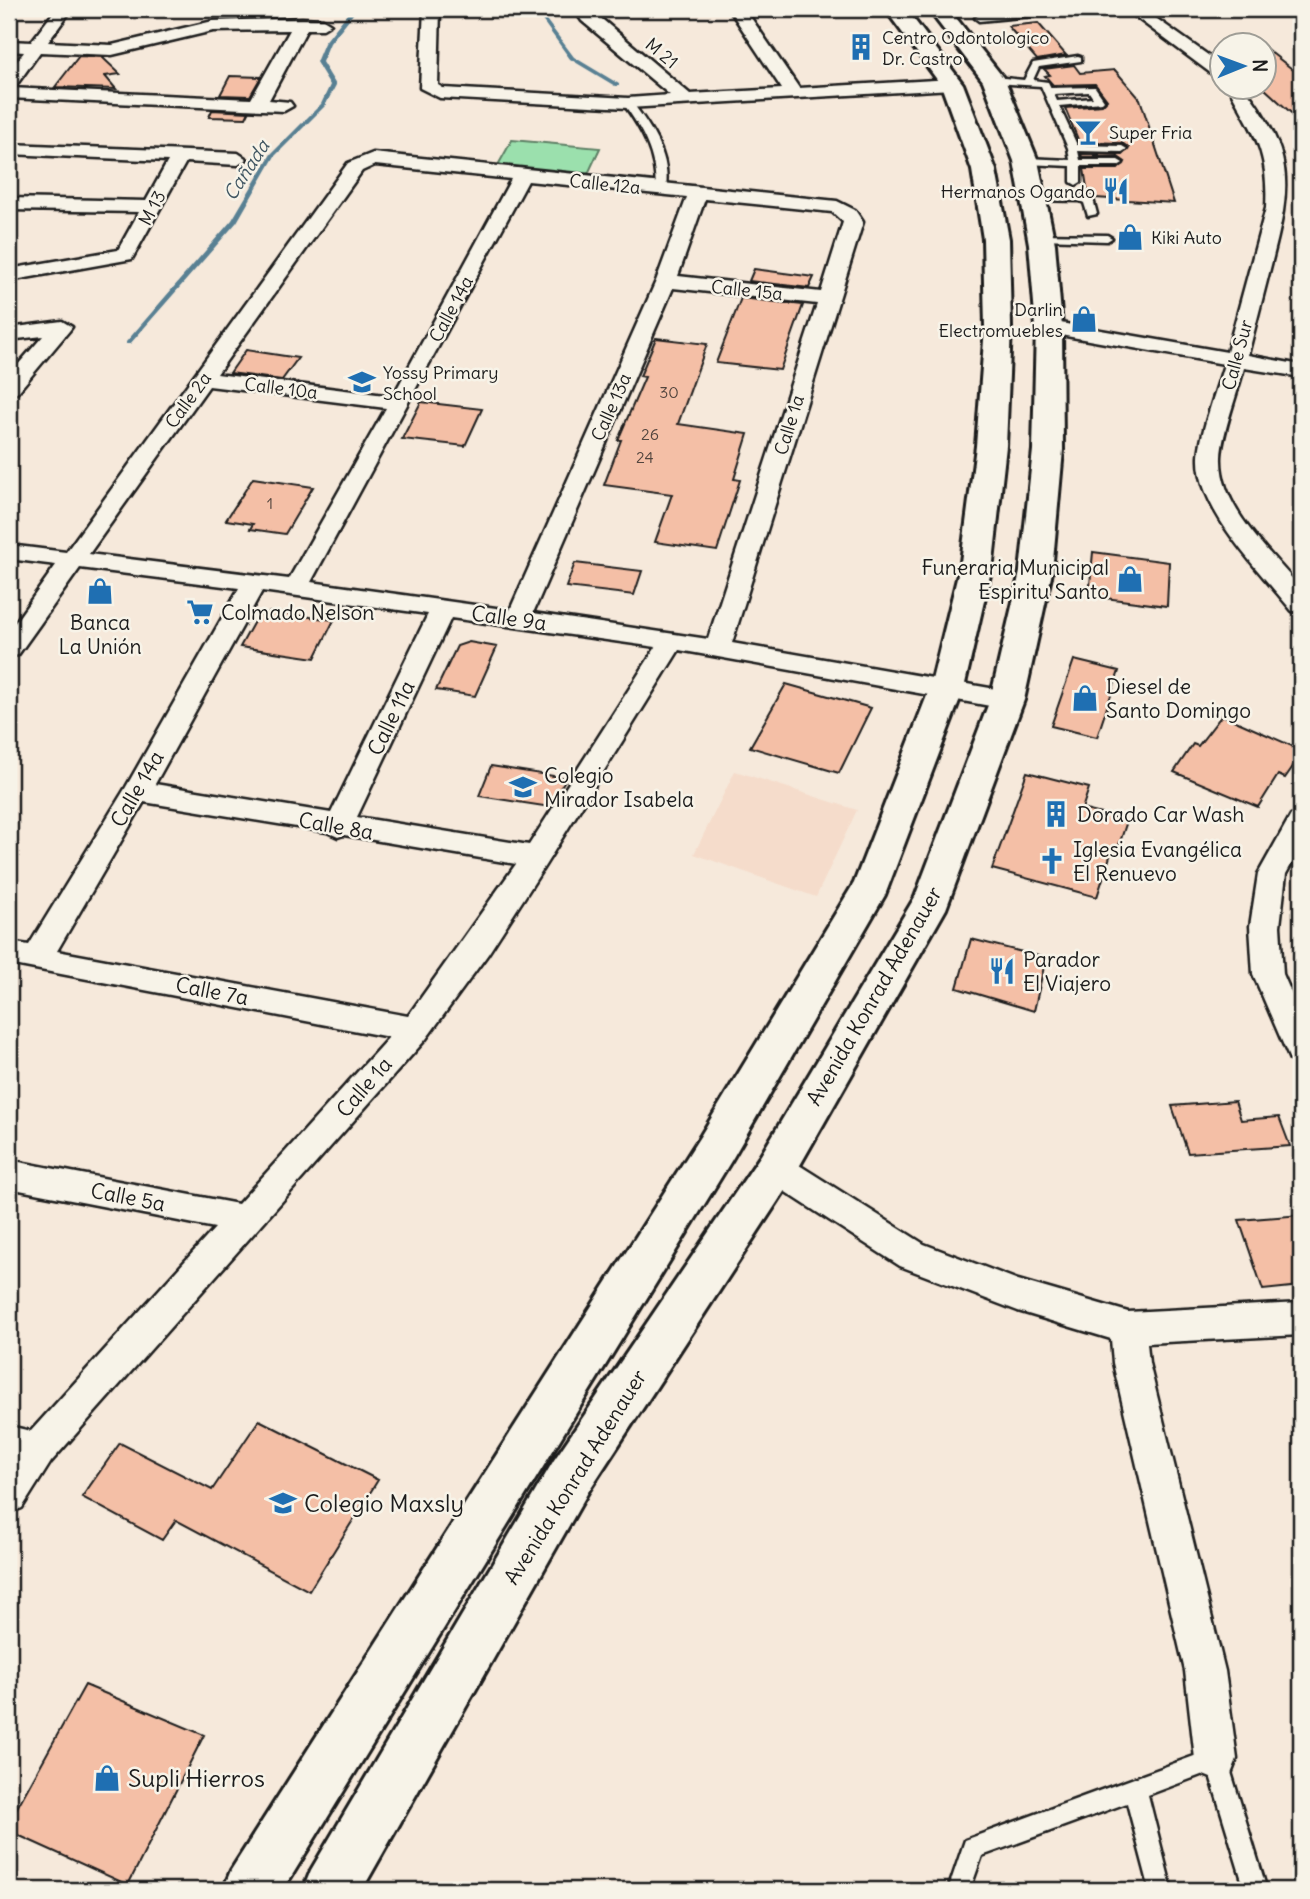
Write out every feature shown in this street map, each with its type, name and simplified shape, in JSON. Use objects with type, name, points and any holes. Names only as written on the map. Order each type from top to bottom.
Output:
[{"type":"main road","points":[[261,1880],[716,1148],[873,885],[947,688],[977,562],[990,446],[998,327],[996,239],[984,170],[952,84],[895,9]]},
{"type":"main road","name":"Avenida Konrad Adenauer","points":[[331,1890],[571,1476],[775,1168],[933,899],[1007,700],[1036,572],[1048,450],[1049,327],[1040,236],[1026,161],[994,80],[938,9]]},
{"type":"street","points":[[9,83],[64,9]]},
{"type":"street","points":[[432,9],[429,88],[440,93],[628,103],[952,84]]},
{"type":"street","name":"M 21","points":[[582,9],[588,18],[686,100]]},
{"type":"street","points":[[737,9],[794,93]]},
{"type":"street","points":[[1133,9],[1208,62]]},
{"type":"street","points":[[257,105],[302,23]]},
{"type":"street","points":[[9,46],[112,50],[213,26],[323,24]]},
{"type":"street","points":[[9,93],[284,106]]},
{"type":"street","name":"Calle Sur","points":[[1248,102],[1256,113],[1272,147],[1279,178],[1276,208],[1210,457],[1215,488],[1232,520],[1301,605]]},
{"type":"street","points":[[9,149],[238,159]]},
{"type":"street","name":"M 13","points":[[9,275],[121,256],[130,251],[180,157]]},
{"type":"street","name":"Calle 12a","points":[[373,159],[838,207]]},
{"type":"street","name":"Calle 2a","points":[[9,649],[355,167],[373,159]]},
{"type":"street","name":"Calle 14a","points":[[296,587],[400,403],[522,175]]},
{"type":"street","name":"Calle 13a","points":[[518,619],[666,281],[698,193]]},
{"type":"street","points":[[9,204],[153,207]]},
{"type":"street","points":[[9,220],[91,206]]},
{"type":"street","name":"Calle 1a","points":[[718,648],[853,222],[848,214],[838,207]]},
{"type":"street","name":"Calle 15a","points":[[666,281],[828,299]]},
{"type":"street","points":[[9,334],[62,327],[9,387]]},
{"type":"street","points":[[1049,327],[1301,371]]},
{"type":"street","name":"Calle 10a","points":[[204,379],[400,403]]},
{"type":"street","name":"Calle 9a","points":[[9,552],[296,587],[672,641],[1007,700]]},
{"type":"street","name":"Calle 14a","points":[[23,956],[137,791],[255,582]]},
{"type":"street","name":"Calle 11a","points":[[338,827],[443,609]]},
{"type":"street","name":"Calle 1a","points":[[9,1495],[24,1446],[247,1220],[415,1030],[477,946],[536,857],[672,641]]},
{"type":"street","name":"Calle 8a","points":[[137,791],[338,827],[536,857]]},
{"type":"street","points":[[1301,822],[1272,874],[1265,926],[1268,974],[1301,1051]]},
{"type":"street","name":"Calle 7a","points":[[23,956],[415,1030]]},
{"type":"street","points":[[775,1168],[912,1255],[1018,1294],[1128,1328],[1301,1319]]},
{"type":"street","name":"Calle 5a","points":[[9,1174],[247,1220]]},
{"type":"street","points":[[1128,1328],[1131,1363],[1205,1671],[1216,1759]]},
{"type":"lane","points":[[979,18],[1049,11],[1047,9]]},
{"type":"lane","points":[[1028,81],[1036,65],[1078,59]]},
{"type":"lane","points":[[994,80],[1045,84],[1073,148],[1076,182]]},
{"type":"lane","points":[[1050,91],[1092,89],[1099,100],[1055,104]]},
{"type":"lane","points":[[628,103],[653,141],[662,162],[661,189]]},
{"type":"lane","points":[[1073,148],[1122,149]]},
{"type":"lane","points":[[1026,161],[1118,163]]},
{"type":"lane","points":[[1032,198],[1082,198],[1089,201],[1092,214]]},
{"type":"lane","points":[[1040,236],[1107,238]]},
{"type":"lane","points":[[959,1890],[973,1848],[1216,1759],[1256,1890]]},
{"type":"lane","points":[[1136,1789],[1161,1890]]},
{"type":"shaded area","points":[[735,771],[857,810],[816,897],[694,854]]},
{"type":"green space","points":[[512,140],[600,148],[587,176],[497,167]]},
{"type":"building","points":[[1038,23],[1066,55],[1037,60],[1008,26]]},
{"type":"building","points":[[79,56],[102,57],[120,74],[105,76],[116,89],[55,87]]},
{"type":"building","points":[[1278,58],[1301,76],[1301,122],[1278,101]]},
{"type":"building","points":[[1074,65],[1080,73],[1115,70],[1140,99],[1174,203],[1095,198],[1088,194],[1084,169],[1118,169],[1125,162],[1118,157],[1082,157],[1081,154],[1122,155],[1129,148],[1122,143],[1079,142],[1065,108],[1102,105],[1107,100],[1095,84],[1053,85],[1045,76],[1050,75],[1044,69]]},
{"type":"building","points":[[230,76],[261,77],[250,96],[220,95]]},
{"type":"building","points":[[212,110],[249,112],[246,118],[209,117]]},
{"type":"building","points":[[754,269],[814,277],[809,288],[749,281]]},
{"type":"building","points":[[741,298],[803,305],[780,370],[716,363]]},
{"type":"building","points":[[656,338],[707,344],[678,424],[748,434],[734,479],[740,480],[717,551],[655,542],[672,494],[604,485],[621,440],[618,440],[645,377],[640,376]]},
{"type":"building","points":[[246,350],[298,358],[282,380],[230,373]]},
{"type":"building","points":[[421,402],[482,409],[465,446],[402,439]]},
{"type":"building","points":[[253,478],[313,487],[285,534],[250,529],[253,524],[226,520]]},
{"type":"building","name":"Funeraria Municipal Espiritu Santo","points":[[1093,552],[1169,562],[1167,606],[1089,596]]},
{"type":"building","points":[[575,563],[642,571],[634,595],[566,587]]},
{"type":"building","points":[[271,612],[334,620],[315,658],[240,647],[257,616]]},
{"type":"building","points":[[469,642],[497,647],[475,696],[436,690],[457,646]]},
{"type":"building","name":"Diesel de Santo Domingo","points":[[1074,660],[1119,671],[1097,737],[1051,726]]},
{"type":"building","points":[[786,684],[871,708],[839,773],[750,747]]},
{"type":"building","points":[[1222,715],[1301,750],[1301,755],[1285,778],[1278,775],[1258,807],[1174,772],[1193,744],[1198,746]]},
{"type":"building","name":"Colegio Mirador Isabela","points":[[491,766],[566,778],[550,807],[479,796]]},
{"type":"building","points":[[1027,772],[1089,788],[1082,809],[1127,821],[1118,848],[1113,847],[1097,897],[992,869]]},
{"type":"building","points":[[971,939],[1046,958],[1034,1011],[957,988]]},
{"type":"building","points":[[1235,1101],[1241,1120],[1279,1117],[1290,1146],[1188,1153],[1172,1106]]},
{"type":"building","points":[[1301,1215],[1301,1286],[1263,1290],[1239,1220]]},
{"type":"building","name":"Colegio Maxsly","points":[[259,1420],[378,1480],[309,1591],[176,1520],[162,1540],[82,1497],[120,1443],[212,1490]]},
{"type":"building","name":"Supli Hierros","points":[[85,1685],[204,1735],[128,1885],[9,1831],[9,1822]]},
{"type":"waterway","name":"Cañada","points":[[128,343],[235,221],[273,155],[323,105],[333,85],[319,62],[327,43],[354,9]]},
{"type":"waterway","points":[[536,9],[572,58],[617,85]]},
{"type":"place","name":"Centro Odontologico Dr. Castro","points":[[861,47]]},
{"type":"place","name":"Super Fria","points":[[1088,132]]},
{"type":"place","name":"Hermanos Ogando","points":[[1116,191]]},
{"type":"place","name":"Kiki Auto","points":[[1130,237]]},
{"type":"place","name":"Darlin Electromuebles","points":[[1084,319]]},
{"type":"place","name":"Yossy Primary School","points":[[362,382]]},
{"type":"place","name":"Funeraria Municipal Espiritu Santo","points":[[1130,579]]},
{"type":"place","name":"Banca La Unión","points":[[100,591]]},
{"type":"place","name":"Colmado Nelson","points":[[200,612]]},
{"type":"place","name":"Diesel de Santo Domingo","points":[[1085,698]]},
{"type":"place","name":"Colegio Mirador Isabela","points":[[523,787]]},
{"type":"place","name":"Dorado Car Wash","points":[[1056,814]]},
{"type":"place","name":"Iglesia Evangélica El Renuevo","points":[[1052,861]]},
{"type":"place","name":"Parador El Viajero","points":[[1002,971]]},
{"type":"place","name":"Colegio Maxsly","points":[[283,1503]]},
{"type":"place","name":"Supli Hierros","points":[[107,1778]]}]
